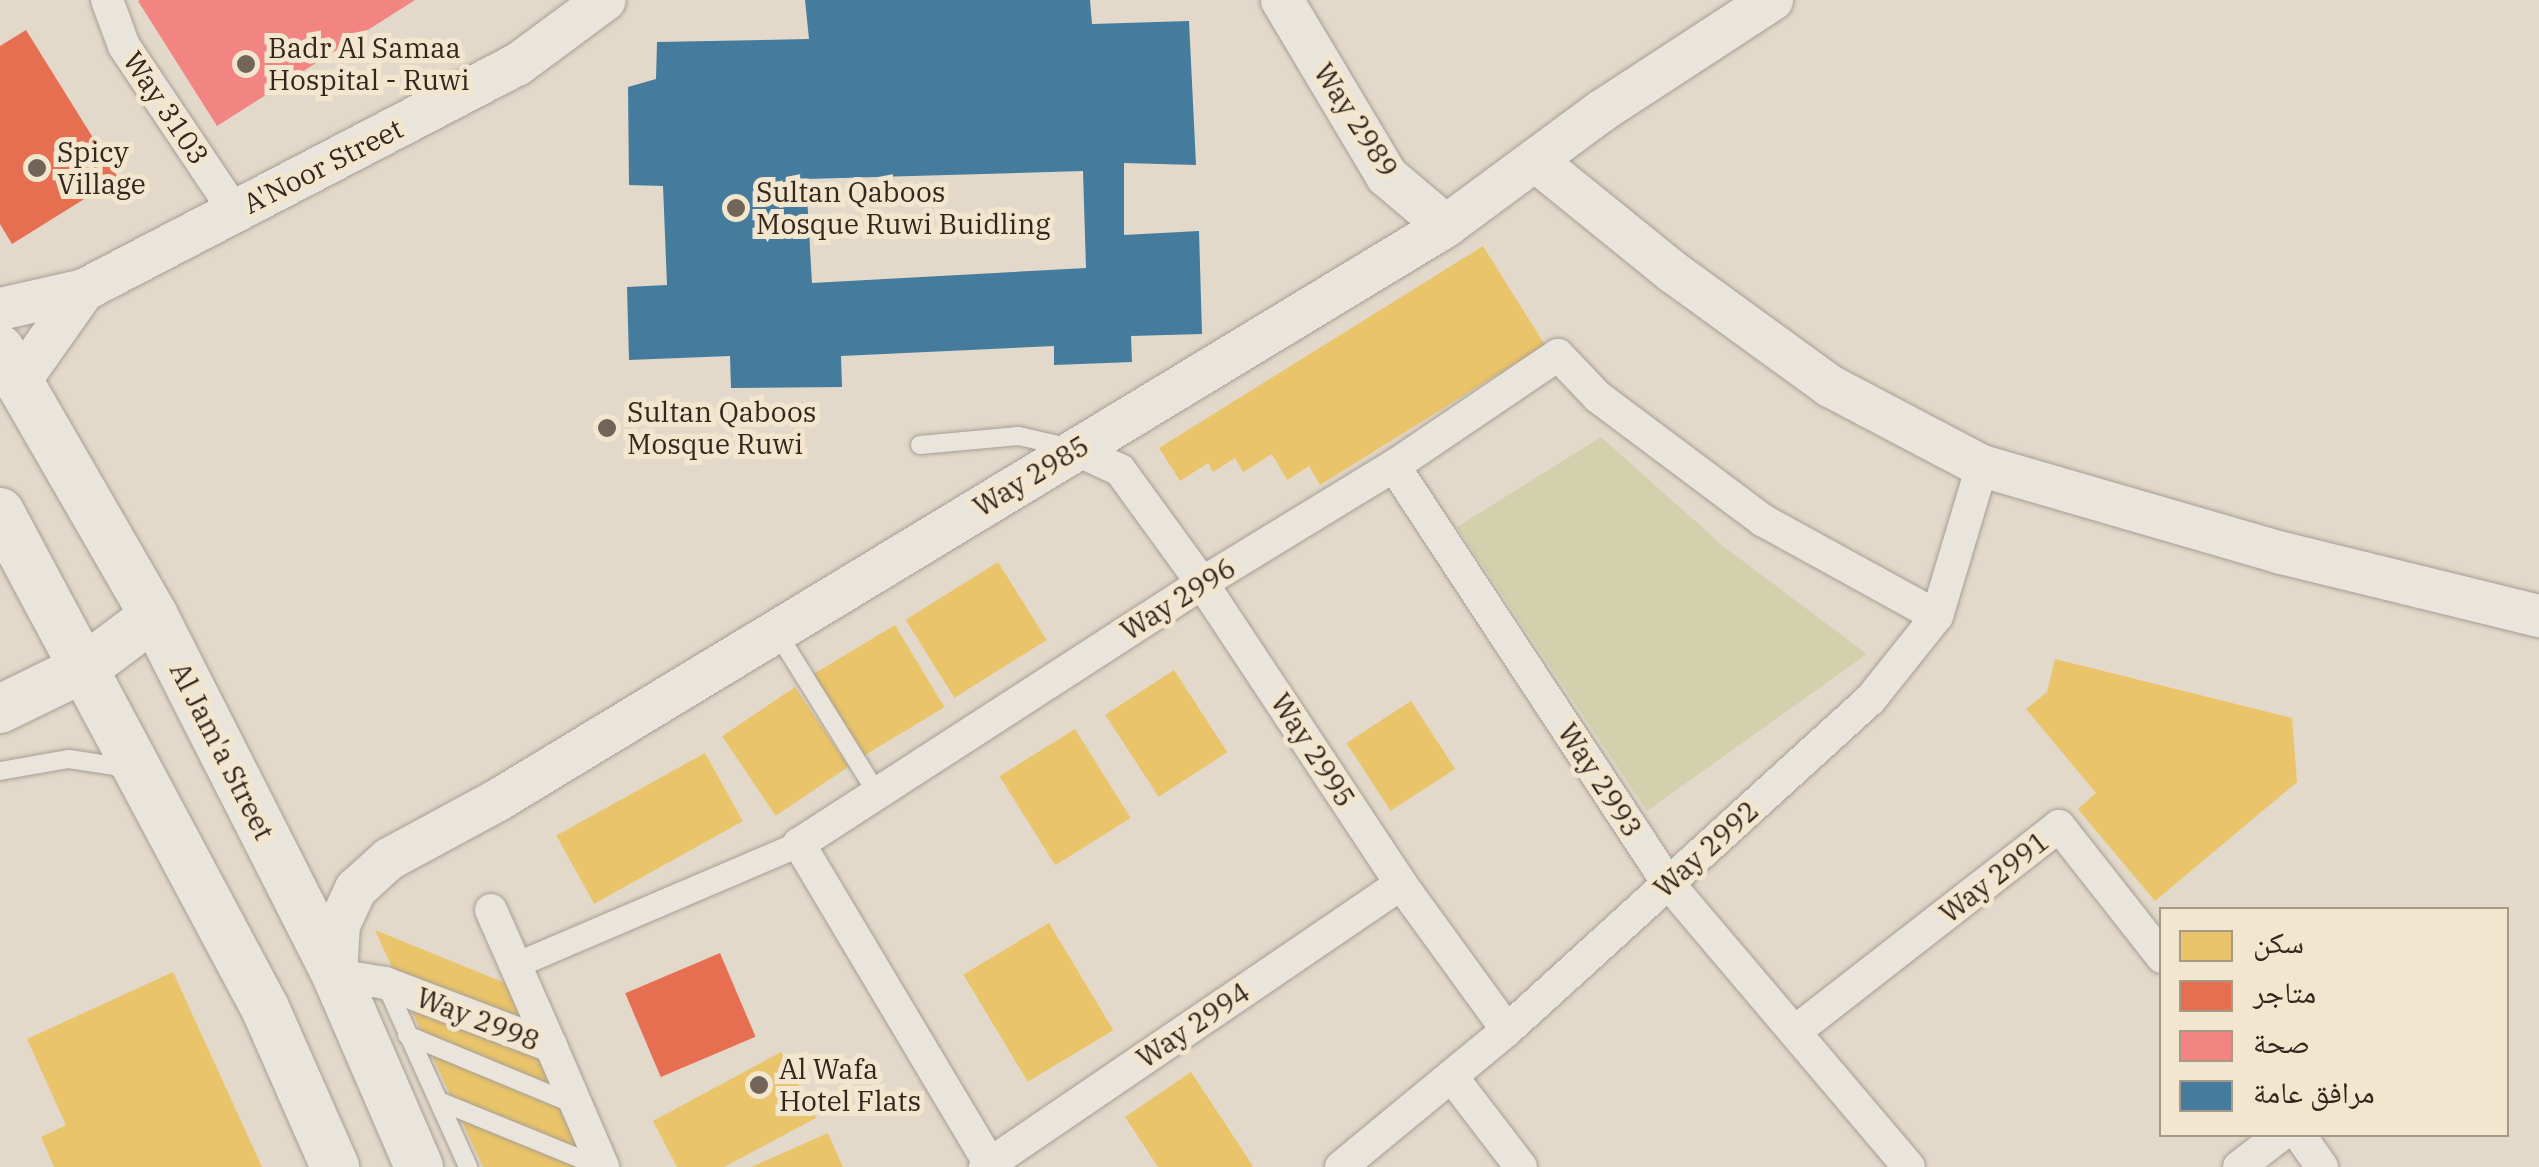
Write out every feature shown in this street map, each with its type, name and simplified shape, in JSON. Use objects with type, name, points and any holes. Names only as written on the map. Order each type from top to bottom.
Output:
[{"type":"main road","name":"Al Jam'a Street","points":[[10,366],[154,616],[336,975],[459,1165]]},
{"type":"main road","points":[[0,512],[86,667],[264,1008],[335,1167]]},
{"type":"main road","points":[[0,708],[86,667],[154,616]]},
{"type":"street","name":"Way 3103","points":[[107,0],[124,46],[235,212]]},
{"type":"street","name":"Way 2989","points":[[1282,0],[1387,176],[1446,226]]},
{"type":"street","name":"Way 2985","points":[[336,975],[339,925],[356,890],[389,859],[498,800],[1446,226],[1603,110],[1772,0]]},
{"type":"street","name":"A'Noor Street","points":[[0,308],[84,290],[517,65],[601,1]]},
{"type":"street","points":[[1537,162],[1674,272],[1830,386],[1982,466],[2282,553],[2539,616]]},
{"type":"street","name":"A'Noor Street","points":[[10,366],[84,290]]},
{"type":"street","name":"Way 2996","points":[[798,844],[1202,583],[1394,466],[1558,355],[1598,397],[1764,521],[1937,616]]},
{"type":"street","points":[[1120,470],[1117,442],[1122,421]]},
{"type":"street","name":"Way 2995","points":[[1075,449],[1120,470],[1202,583],[1402,884],[1506,1030]]},
{"type":"street","name":"Way 2993","points":[[1394,466],[1668,883],[1909,1167]]},
{"type":"street","name":"Way 2992","points":[[1341,1167],[1506,1030],[1870,700],[1937,616],[1982,466]]},
{"type":"street","name":"Way 2991","points":[[1796,1030],[2059,826],[2159,953]]},
{"type":"street","points":[[515,965],[798,844],[987,1165]]},
{"type":"street","name":"Way 2994","points":[[987,1165],[1402,884]]},
{"type":"street","points":[[492,910],[550,1046]]},
{"type":"street","name":"Way 2998","points":[[336,975],[385,983],[550,1046],[603,1167]]},
{"type":"street","points":[[1452,1077],[1521,1167]]},
{"type":"street","points":[[2238,1167],[2278,1137]]},
{"type":"street","points":[[2301,1137],[2322,1167]]},
{"type":"lane","points":[[920,445],[1019,436],[1075,449]]},
{"type":"lane","points":[[776,631],[877,793]]},
{"type":"lane","points":[[0,771],[69,759],[115,766],[150,789]]},
{"type":"lane","points":[[385,983],[439,1101],[459,1165]]},
{"type":"lane","points":[[407,1036],[576,1106]]},
{"type":"lane","points":[[439,1101],[603,1167]]},
{"type":"shaded area","points":[[1601,437],[1723,546],[1867,654],[1647,811],[1457,527]]},
{"type":"building: سكن","points":[[1483,246],[1545,345],[1320,485],[1309,466],[1287,480],[1272,454],[1243,472],[1235,458],[1213,472],[1208,463],[1180,481],[1159,448]]},
{"type":"building: سكن","points":[[998,562],[1047,640],[954,698],[906,620]]},
{"type":"building: سكن","points":[[895,625],[944,707],[862,757],[813,674]]},
{"type":"building: سكن","points":[[2055,659],[2292,718],[2297,782],[2155,901],[2078,809],[2096,793],[2026,709],[2047,692]]},
{"type":"building: سكن","points":[[1174,670],[1227,752],[1159,797],[1105,715]]},
{"type":"building: سكن","points":[[795,687],[849,767],[776,816],[722,736]]},
{"type":"building: سكن","points":[[1411,701],[1455,769],[1391,811],[1346,743]]},
{"type":"building: سكن","points":[[1075,729],[1131,818],[1055,865],[1000,776]]},
{"type":"building: سكن","points":[[705,753],[743,821],[594,904],[556,835]]},
{"type":"building: سكن","points":[[1049,923],[1113,1030],[1028,1082],[963,975]]},
{"type":"building: سكن","points":[[375,930],[515,987],[596,1167],[483,1167]]},
{"type":"building: سكن","points":[[173,972],[262,1167],[54,1167],[41,1137],[66,1125],[27,1039]]},
{"type":"building: سكن","name":"Al Wafa Hotel Flats","points":[[781,1052],[816,1118],[724,1167],[677,1167],[653,1121]]},
{"type":"building: سكن","points":[[1191,1072],[1253,1166],[1158,1167],[1125,1117]]},
{"type":"building: سكن","points":[[828,1133],[843,1167],[751,1167]]},
{"type":"building: متاجر","points":[[26,30],[118,178],[12,244],[0,224],[0,46]]},
{"type":"building: متاجر","points":[[720,953],[756,1037],[661,1077],[625,993]]},
{"type":"building: صحة","name":"Badr Al Samaa Hospital - Ruwi","points":[[140,0],[415,0],[217,126],[138,1]]},
{"type":"building: مرافق عامة","name":"Sultan Qaboos Mosque Ruwi Buidling","points":[[805,0],[1090,0],[1092,24],[1189,21],[1196,165],[1124,163],[1124,235],[1199,231],[1202,334],[1131,336],[1132,362],[1054,365],[1054,346],[841,356],[842,387],[731,388],[730,356],[629,360],[627,287],[667,285],[663,186],[629,185],[628,87],[656,79],[657,42],[809,39]],"holes":[[[1083,171],[1086,268],[812,283],[806,179]]]},
{"type":"place","name":"Badr Al Samaa Hospital - Ruwi","points":[[246,64]]},
{"type":"place","name":"Spicy Village","points":[[37,168]]},
{"type":"place","name":"Sultan Qaboos Mosque Ruwi Buidling","points":[[736,208]]},
{"type":"place","name":"Sultan Qaboos Mosque Ruwi","points":[[607,428]]},
{"type":"place","name":"Al Wafa Hotel Flats","points":[[759,1085]]}]
